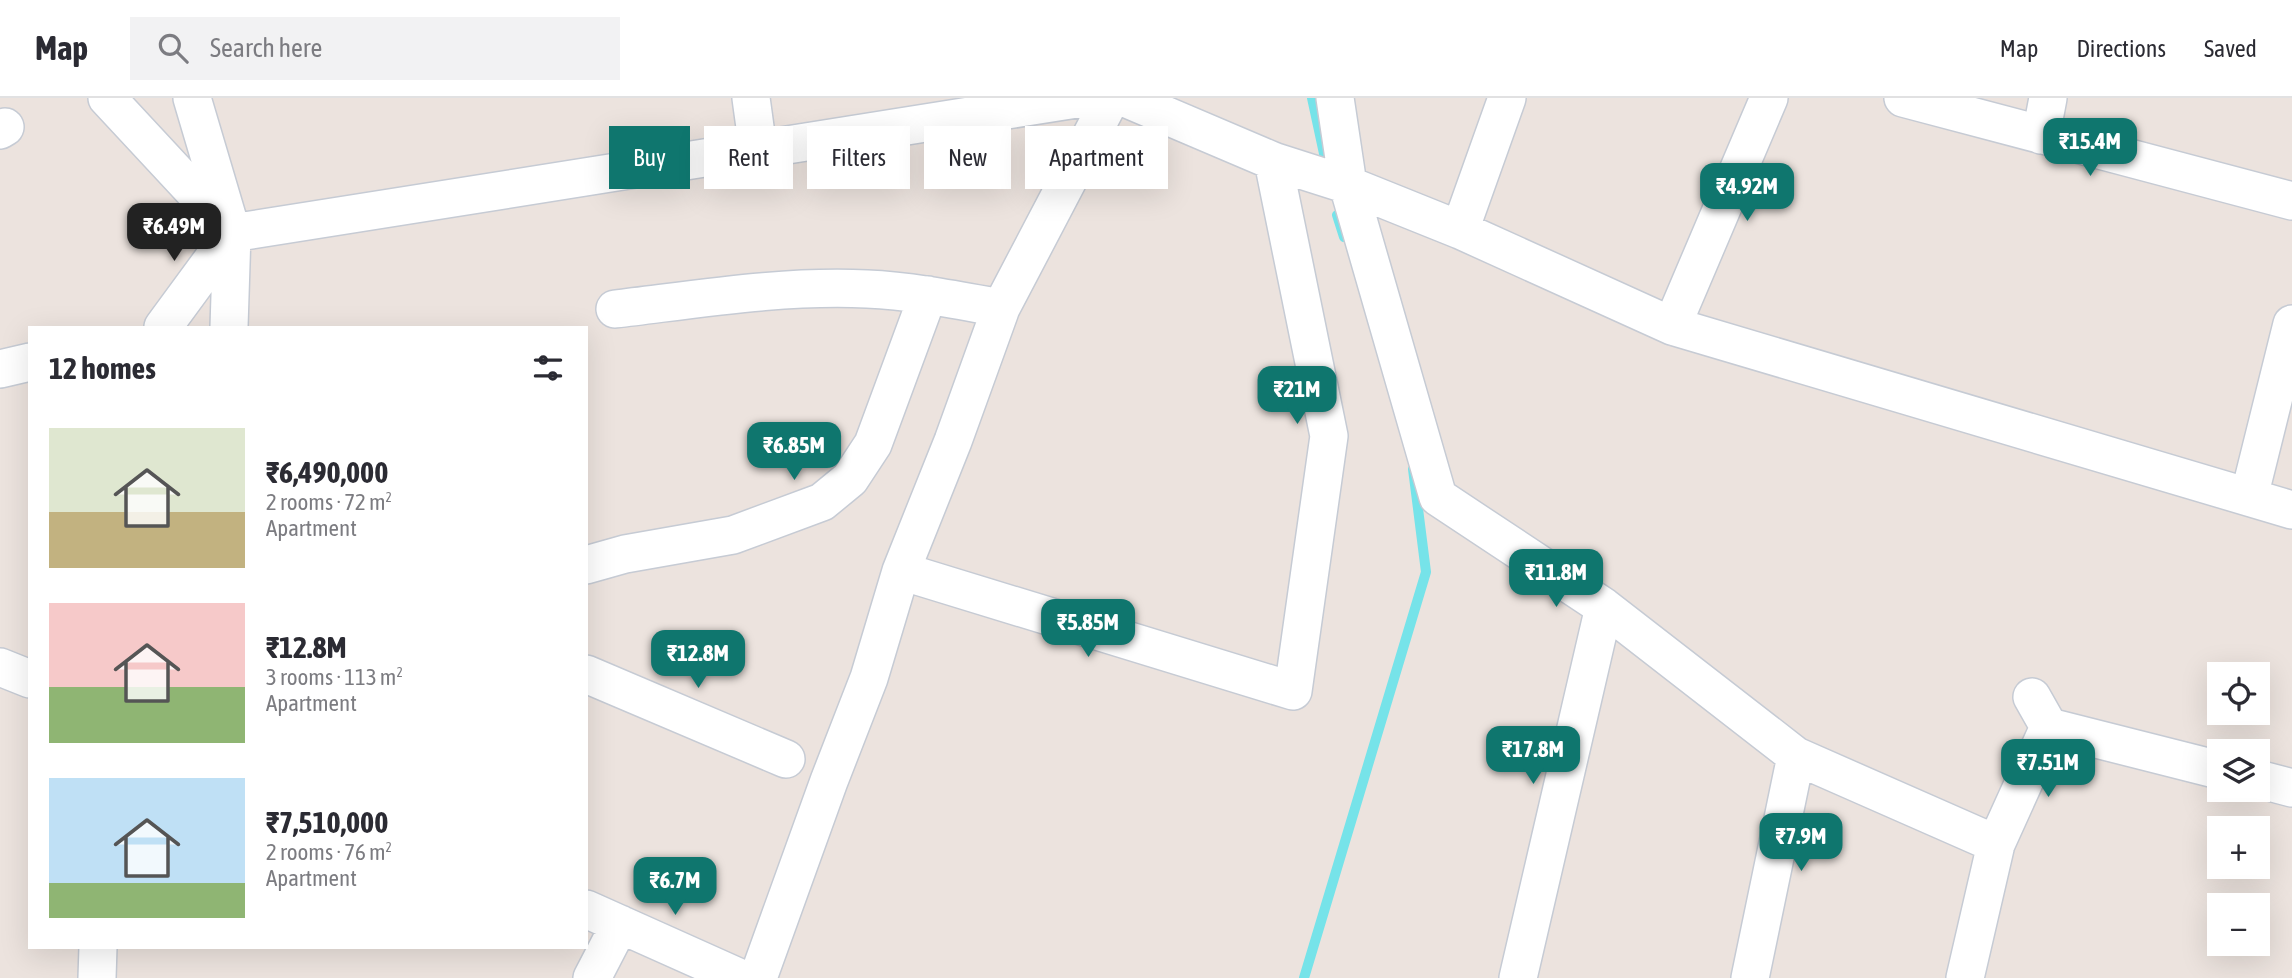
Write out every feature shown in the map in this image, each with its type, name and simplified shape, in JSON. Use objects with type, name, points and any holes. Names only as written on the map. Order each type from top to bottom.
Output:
[{"type":"street","points":[[107,98],[232,233]]},
{"type":"street","points":[[192,98],[232,233],[229,326]]},
{"type":"street","points":[[751,98],[755,126]]},
{"type":"street","points":[[793,144],[1083,98]]},
{"type":"street","points":[[758,978],[869,678],[901,571],[953,441],[1001,308],[1111,98]]},
{"type":"street","points":[[1125,98],[1273,161],[1348,185],[1460,230],[1672,326],[2292,510]]},
{"type":"street","points":[[1335,98],[1348,185],[1438,496],[1604,607],[1796,756],[1996,844]]},
{"type":"street","points":[[1460,230],[1507,98]]},
{"type":"street","points":[[1672,326],[1769,98]]},
{"type":"street","points":[[1903,98],[2292,201]]},
{"type":"street","points":[[2041,135],[2048,98]]},
{"type":"street","points":[[164,326],[232,233],[704,158]]},
{"type":"street","points":[[901,571],[1293,691],[1329,436],[1273,161]]},
{"type":"street","points":[[615,309],[785,289],[868,289],[928,295],[1001,308]]},
{"type":"street","points":[[588,564],[625,554],[733,535],[822,502],[850,479],[873,443],[928,295]]},
{"type":"street","points":[[2249,497],[2292,324]]},
{"type":"street","points":[[0,369],[28,362]]},
{"type":"street","points":[[1518,978],[1604,607]]},
{"type":"street","points":[[0,667],[28,678]]},
{"type":"street","points":[[588,675],[786,759]]},
{"type":"street","points":[[1965,978],[1996,844],[2040,712],[2207,766]]},
{"type":"street","points":[[1750,978],[1796,756]]},
{"type":"street","points":[[2270,782],[2292,788]]},
{"type":"street","points":[[588,910],[740,978]]},
{"type":"street","points":[[592,978],[620,924]]},
{"type":"street","points":[[97,978],[98,949]]},
{"type":"waterway","points":[[1312,98],[1326,163]]},
{"type":"waterway","points":[[1337,215],[1344,237]]},
{"type":"waterway","points":[[1304,978],[1426,572],[1413,469]]}]
